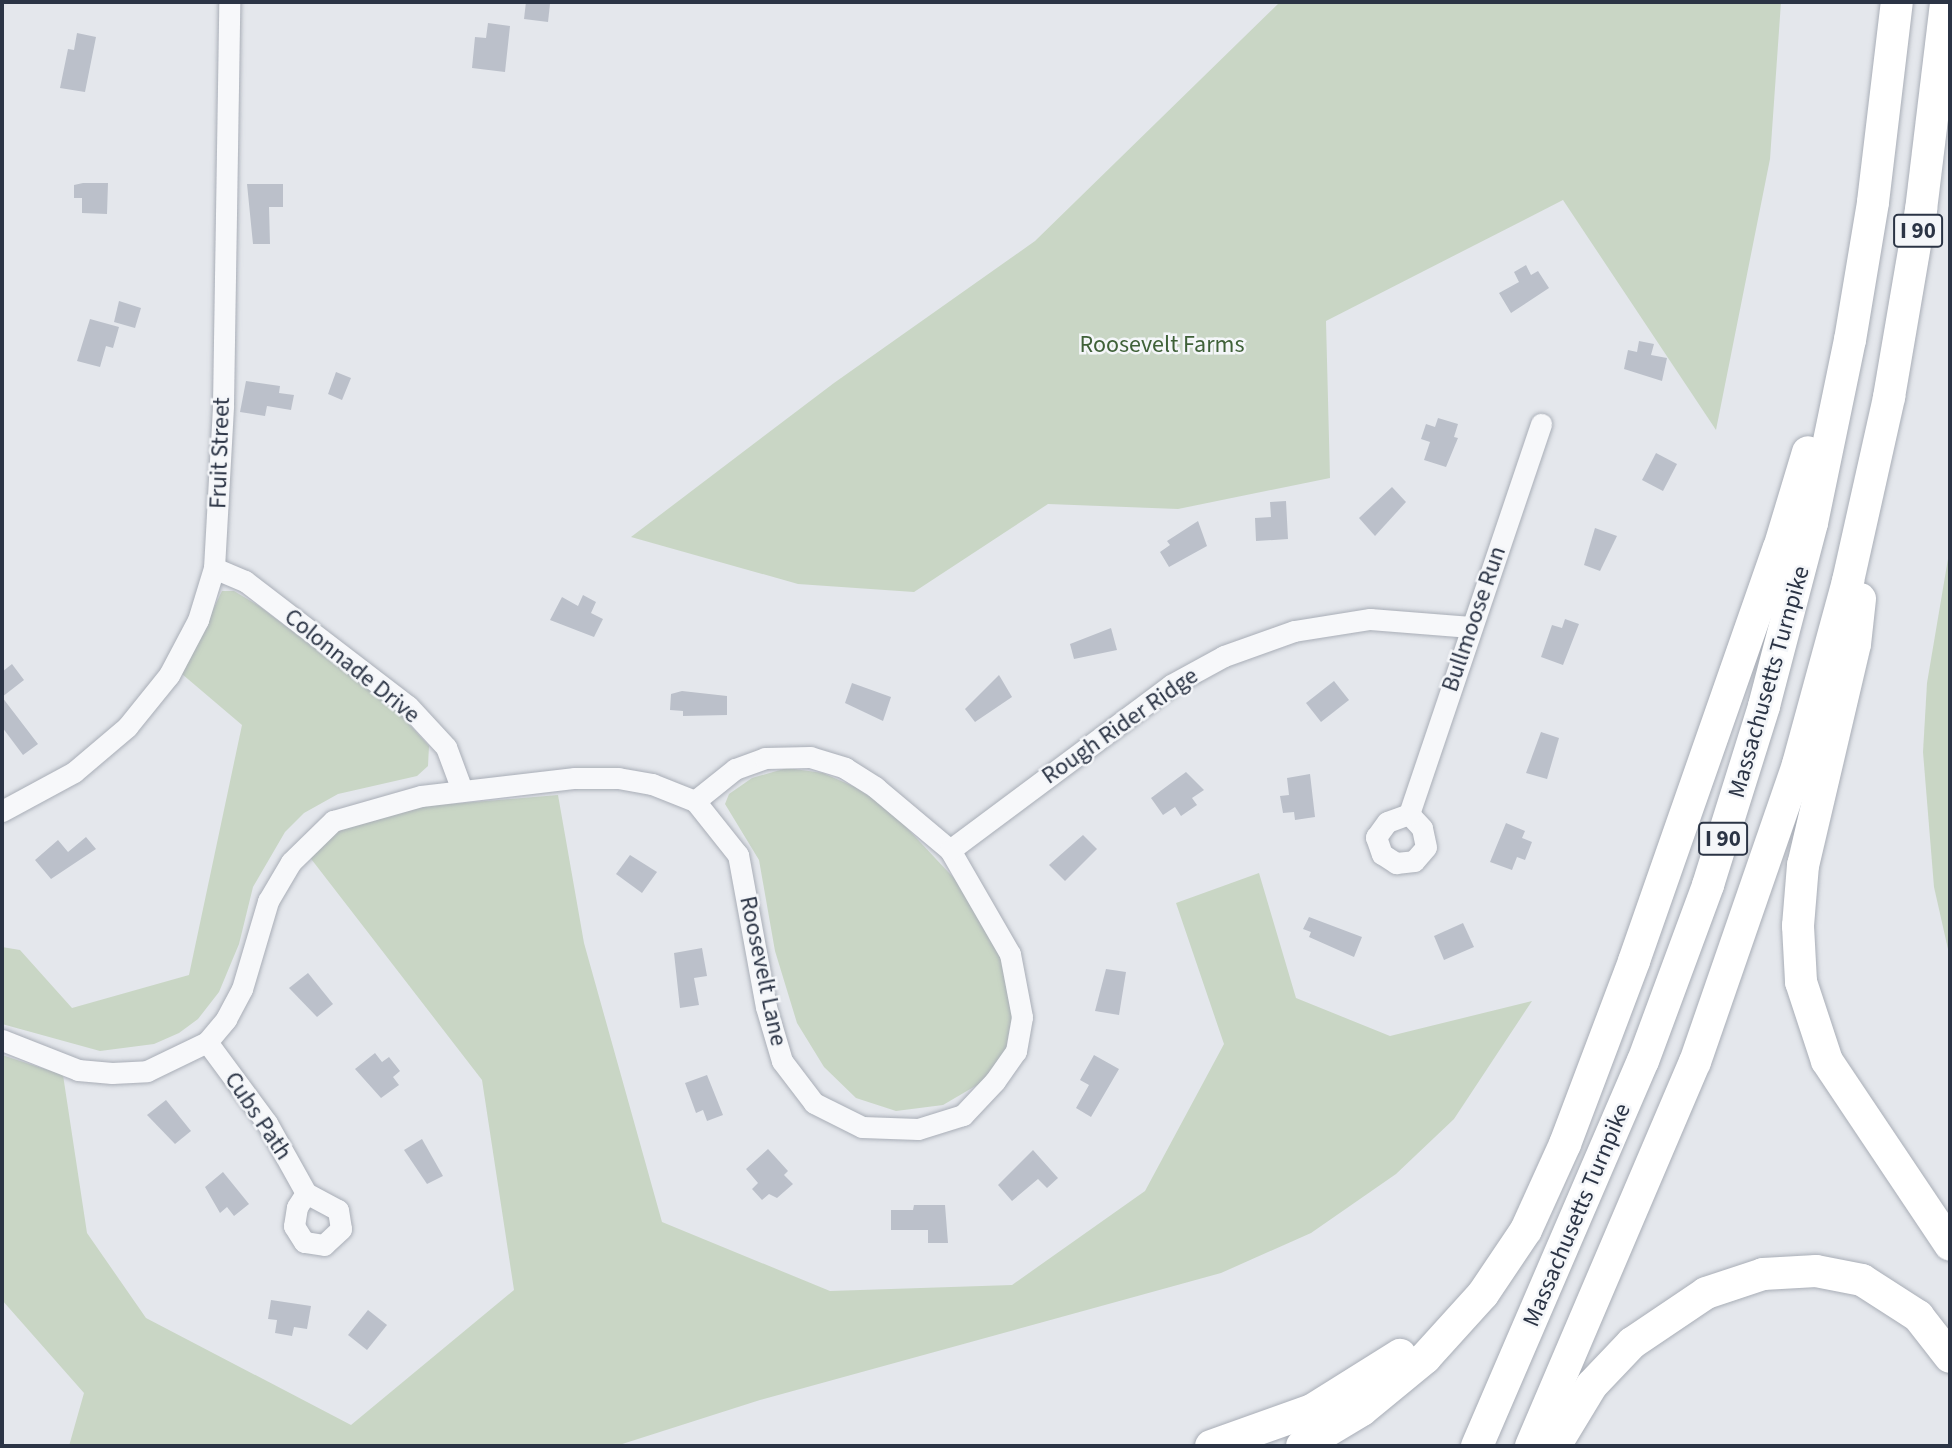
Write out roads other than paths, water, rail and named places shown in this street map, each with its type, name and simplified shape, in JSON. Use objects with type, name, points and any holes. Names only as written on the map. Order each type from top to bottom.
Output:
[{"type":"highway","name":"Massachusetts Turnpike","points":[[1477,1446],[1643,1060],[1728,826],[1812,523],[1873,202],[1897,2]]},
{"type":"highway","name":"Massachusetts Turnpike","points":[[1531,1446],[1661,1144],[1747,920],[1815,704],[1876,459],[1921,210],[1946,2]]},
{"type":"highway","points":[[1302,1446],[1393,1386],[1483,1294],[1529,1223],[1634,961],[1779,548],[1811,440],[1851,264],[1873,202]]},
{"type":"highway","points":[[1876,459],[1855,643],[1802,873],[1799,970],[1806,1009],[1827,1061],[1950,1245]]},
{"type":"highway","points":[[1211,1446],[1328,1402],[1381,1369],[1432,1329],[1472,1288],[1504,1246],[1580,1100]]},
{"type":"highway","points":[[1555,1446],[1592,1385],[1632,1343],[1706,1293],[1763,1274],[1816,1271],[1862,1280],[1918,1316],[1950,1357]]},
{"type":"street","name":"Fruit Street","points":[[2,811],[74,772],[127,727],[169,675],[198,620],[214,568],[223,405],[229,2]]},
{"type":"street","name":"Bullmoose Run","points":[[1409,814],[1541,424]]},
{"type":"street","name":"Colonnade Drive","points":[[214,568],[244,581],[408,706],[446,747],[462,790]]},
{"type":"street","name":"Rough Rider Ridge","points":[[950,850],[1171,685],[1224,656],[1294,631],[1370,619],[1471,626]]},
{"type":"street","name":"Roosevelt Lane","points":[[2,1040],[78,1070],[113,1073],[147,1071],[206,1042],[226,1019],[242,989],[268,901],[291,862],[333,821],[411,799],[462,790],[618,778],[652,784],[695,801],[738,855],[766,1007],[782,1061],[814,1103],[862,1126],[918,1129],[963,1115],[995,1081],[1016,1051],[1022,1017],[1010,954],[950,850],[875,787],[845,768],[810,757],[765,758],[735,769],[695,801]]},
{"type":"street","name":"Cubs Path","points":[[206,1042],[267,1123],[306,1193]]},
{"type":"park label","name":"Roosevelt Farms","points":[[1162,345]]}]
